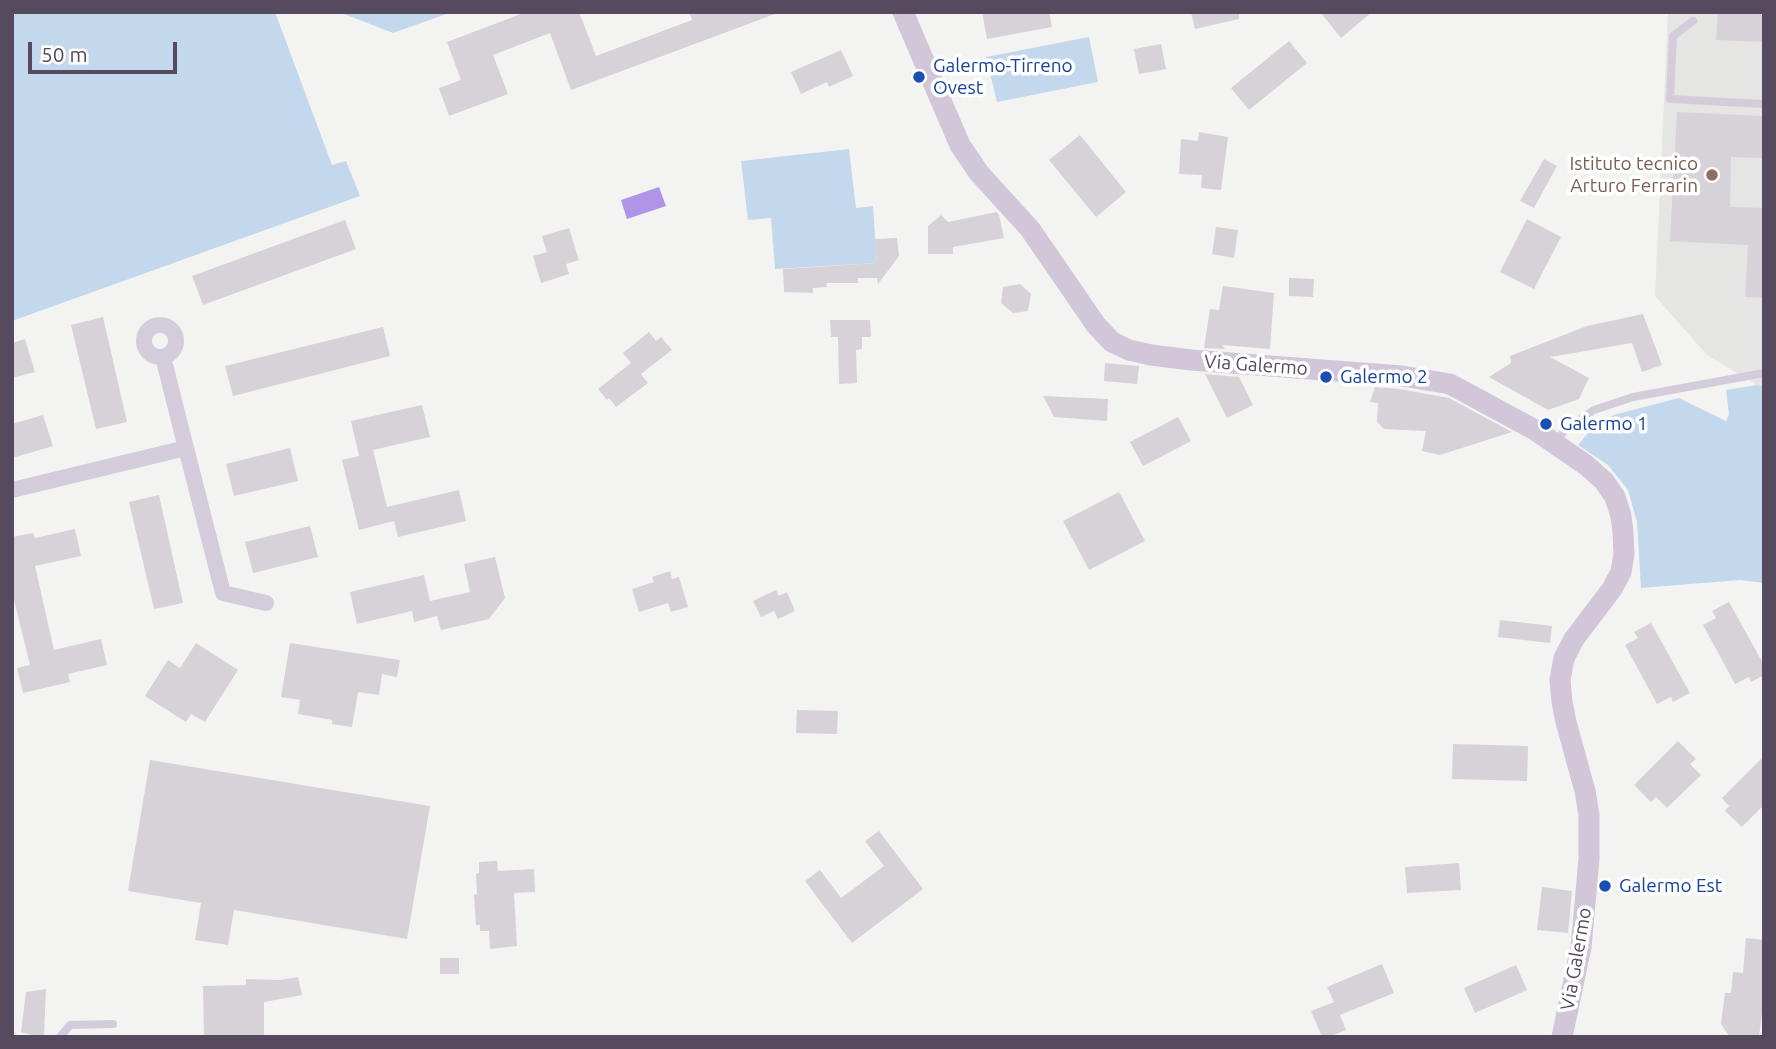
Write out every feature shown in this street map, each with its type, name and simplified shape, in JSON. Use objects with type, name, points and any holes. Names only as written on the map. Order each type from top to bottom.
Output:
[{"type":"main road","name":"Via Galermo","points":[[902,12],[960,145],[979,173],[1030,229],[1096,325],[1112,342],[1129,350],[1191,360],[1402,376],[1450,384],[1478,398],[1586,464],[1604,481],[1615,497],[1621,516],[1624,554],[1621,572],[1612,589],[1574,639],[1564,658],[1560,680],[1566,722],[1589,815],[1586,907],[1581,947],[1562,1037]]},
{"type":"street","points":[[163,357],[223,593],[266,603]]},
{"type":"street","points":[[12,490],[186,448]]},
{"type":"lane","points":[[1693,21],[1674,36],[1670,99],[1764,104]]},
{"type":"lane","points":[[1554,443],[1566,429],[1594,410],[1633,397],[1764,373]]},
{"type":"lane","points":[[60,1037],[70,1025],[113,1024]]},
{"type":"shaded area","points":[[12,12],[275,12],[332,165],[346,161],[360,196],[12,321]]},
{"type":"shaded area","points":[[339,12],[452,12],[393,33]]},
{"type":"shaded area","name":"Istituto tecnico Arturo Ferrarin","points":[[1668,12],[1764,12],[1764,386],[1757,385],[1707,355],[1655,296]]},
{"type":"shaded area","points":[[1089,37],[1098,82],[997,102],[986,57]]},
{"type":"shaded area","points":[[849,149],[856,208],[873,206],[877,263],[775,269],[771,218],[748,220],[741,161]]},
{"type":"shaded area","points":[[659,187],[666,206],[627,219],[621,200]]},
{"type":"shaded area","points":[[1764,386],[1764,583],[1740,580],[1641,588],[1637,522],[1628,490],[1608,465],[1578,445],[1598,421],[1679,398],[1726,421],[1729,414],[1726,390]]},
{"type":"building","points":[[526,12],[579,12],[596,56],[692,20],[689,12],[775,14],[571,90],[550,33],[493,55],[508,94],[449,116],[439,88],[461,80],[447,42]]},
{"type":"building","points":[[982,12],[1049,12],[1052,27],[987,39]]},
{"type":"building","points":[[1191,12],[1239,12],[1239,19],[1195,29]]},
{"type":"building","points":[[1320,12],[1372,12],[1341,38]]},
{"type":"building","points":[[1718,12],[1764,13],[1764,42],[1716,40]]},
{"type":"building","points":[[1289,41],[1307,63],[1249,110],[1231,88]]},
{"type":"building","points":[[1161,44],[1166,69],[1139,74],[1134,49]]},
{"type":"building","points":[[841,50],[853,76],[829,87],[827,82],[801,94],[791,72]]},
{"type":"building","points":[[1677,112],[1764,116],[1764,158],[1731,157],[1730,207],[1764,208],[1764,298],[1745,297],[1748,245],[1670,241]]},
{"type":"building","points":[[1199,132],[1228,137],[1221,190],[1201,188],[1202,175],[1179,174],[1181,139],[1198,141]]},
{"type":"building","points":[[1080,135],[1126,192],[1096,217],[1049,160]]},
{"type":"building","points":[[1544,159],[1557,166],[1534,208],[1520,201]]},
{"type":"building","points":[[997,212],[1004,238],[953,247],[953,254],[928,254],[928,226],[941,215],[948,222]]},
{"type":"building","points":[[1527,219],[1561,237],[1534,289],[1500,272]]},
{"type":"building","points":[[345,220],[356,249],[203,305],[192,276]]},
{"type":"building","points":[[1216,227],[1238,230],[1234,258],[1212,254]]},
{"type":"building","points":[[569,228],[579,260],[566,264],[569,274],[541,283],[533,256],[547,252],[542,236]]},
{"type":"building","points":[[897,238],[899,256],[878,284],[877,278],[858,278],[858,283],[826,283],[827,287],[813,288],[813,293],[784,292],[783,269],[877,263],[875,239]]},
{"type":"building","points":[[1289,278],[1314,279],[1313,297],[1289,296]]},
{"type":"building","points":[[1020,284],[1031,294],[1028,311],[1013,313],[1001,303],[1003,287]]},
{"type":"building","points":[[1223,286],[1274,293],[1270,349],[1222,345],[1225,349],[1204,348],[1210,309],[1219,310]]},
{"type":"building","points":[[1643,314],[1662,365],[1642,372],[1632,343],[1550,357],[1589,378],[1579,399],[1548,410],[1489,377],[1511,363],[1510,356],[1587,326]]},
{"type":"building","points":[[103,317],[127,422],[96,429],[71,325]]},
{"type":"building","points":[[830,320],[870,320],[871,337],[862,337],[862,349],[856,350],[857,383],[839,384],[838,337],[831,337]]},
{"type":"building","points":[[383,327],[390,356],[233,396],[225,366]]},
{"type":"building","points":[[649,332],[656,341],[661,337],[672,350],[641,374],[648,383],[616,407],[598,389],[631,363],[623,353]]},
{"type":"building","points":[[25,339],[35,372],[12,378],[12,343]]},
{"type":"building","points":[[1105,363],[1139,366],[1137,384],[1104,381]]},
{"type":"building","points":[[1205,374],[1239,377],[1253,405],[1227,418]]},
{"type":"building","points":[[1375,387],[1449,398],[1512,432],[1440,455],[1422,451],[1426,431],[1384,429],[1377,422],[1378,403],[1370,402]]},
{"type":"building","points":[[1043,396],[1108,399],[1107,421],[1054,417]]},
{"type":"building","points":[[422,405],[430,437],[373,450],[387,507],[459,490],[466,521],[398,537],[394,521],[359,530],[342,460],[359,456],[351,421]]},
{"type":"building","points":[[43,415],[53,446],[12,458],[12,424]]},
{"type":"building","points":[[1178,417],[1191,441],[1143,466],[1130,442]]},
{"type":"building","points":[[290,448],[298,481],[234,496],[226,464]]},
{"type":"building","points":[[1119,492],[1145,541],[1089,570],[1063,521]]},
{"type":"building","points":[[159,495],[183,603],[154,609],[129,502]]},
{"type":"building","points":[[310,526],[318,557],[253,573],[245,542]]},
{"type":"building","points":[[75,529],[81,556],[35,566],[54,650],[101,639],[107,665],[68,674],[70,682],[23,693],[17,668],[30,665],[12,592],[12,537],[33,533],[35,538]]},
{"type":"building","points":[[495,557],[505,598],[489,619],[441,630],[437,616],[414,622],[412,611],[357,624],[350,592],[424,575],[430,601],[470,592],[464,564]]},
{"type":"building","points":[[670,571],[672,579],[679,577],[688,607],[671,612],[668,603],[639,612],[632,589],[654,582],[652,577]]},
{"type":"building","points":[[776,590],[779,596],[787,592],[795,611],[778,619],[774,611],[761,617],[753,601]]},
{"type":"building","points":[[1729,602],[1764,665],[1764,675],[1751,682],[1749,677],[1735,684],[1703,625],[1716,618],[1712,611]]},
{"type":"building","points":[[1500,620],[1552,626],[1550,643],[1498,637]]},
{"type":"building","points":[[1651,623],[1690,693],[1673,702],[1671,697],[1657,704],[1625,645],[1638,638],[1634,632]]},
{"type":"building","points":[[196,643],[238,670],[205,722],[191,714],[186,722],[145,696],[168,660],[180,668]]},
{"type":"building","points":[[290,643],[400,660],[397,677],[382,674],[379,695],[358,692],[352,727],[332,724],[332,720],[298,714],[300,700],[281,697]]},
{"type":"building","points":[[797,710],[838,711],[837,734],[796,733]]},
{"type":"building","points":[[1678,741],[1696,759],[1690,764],[1701,775],[1667,808],[1656,797],[1651,802],[1634,785]]},
{"type":"building","points":[[1453,744],[1528,746],[1527,781],[1452,779]]},
{"type":"building","points":[[1764,756],[1764,805],[1742,827],[1725,811],[1729,806],[1722,798]]},
{"type":"building","points":[[150,760],[430,806],[407,939],[234,910],[228,945],[195,940],[201,903],[128,891]]},
{"type":"building","points":[[879,831],[923,889],[852,943],[805,881],[820,870],[841,898],[884,866],[865,841]]},
{"type":"building","points":[[497,861],[498,871],[534,869],[535,892],[514,893],[517,946],[490,949],[489,931],[480,931],[480,925],[476,925],[474,895],[477,894],[476,874],[479,873],[479,862]]},
{"type":"building","points":[[1459,863],[1461,890],[1407,893],[1405,867]]},
{"type":"building","points":[[1542,887],[1572,891],[1568,933],[1537,930]]},
{"type":"building","points":[[1746,938],[1764,940],[1764,997],[1759,1037],[1730,1037],[1721,1024],[1725,993],[1731,993],[1733,972],[1743,973]]},
{"type":"building","points":[[440,958],[459,958],[459,974],[440,974]]},
{"type":"building","points":[[1382,964],[1394,993],[1340,1015],[1346,1030],[1322,1037],[1311,1011],[1334,1002],[1327,987]]},
{"type":"building","points":[[1516,965],[1527,990],[1475,1013],[1464,988]]},
{"type":"building","points":[[298,977],[302,995],[264,1002],[264,1037],[204,1037],[203,986],[246,985],[246,979],[279,980]]},
{"type":"building","points":[[46,989],[44,1037],[21,1032],[26,992]]},
{"type":"place","name":"Galermo-Tirreno Ovest","points":[[919,77]]},
{"type":"place","name":"Istituto tecnico Arturo Ferrarin","points":[[1712,175]]},
{"type":"place","name":"Galermo 2","points":[[1326,377]]},
{"type":"place","name":"Galermo 1","points":[[1546,424]]},
{"type":"place","name":"Galermo Est","points":[[1605,886]]}]
